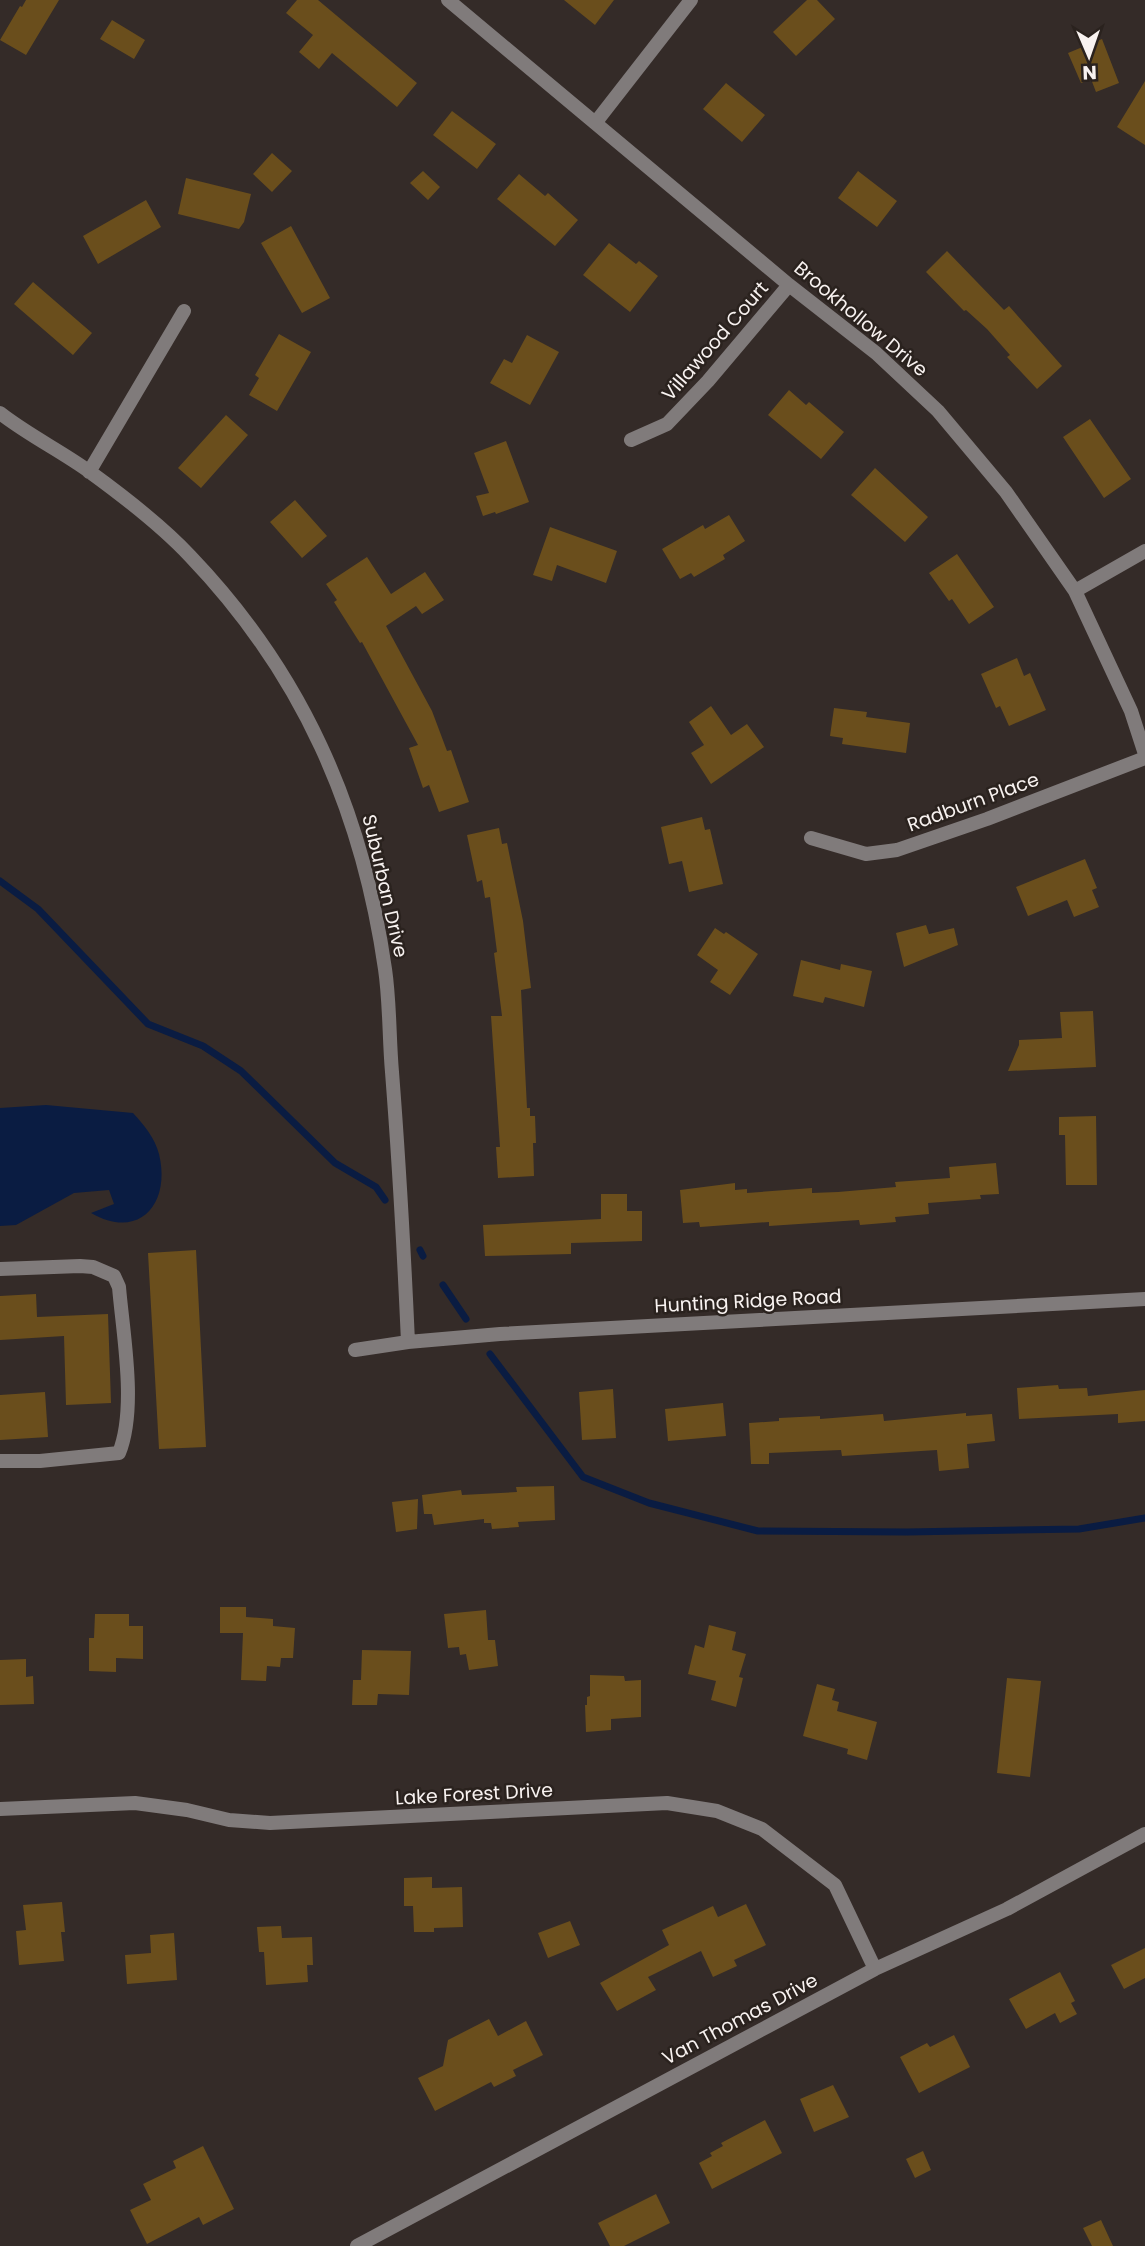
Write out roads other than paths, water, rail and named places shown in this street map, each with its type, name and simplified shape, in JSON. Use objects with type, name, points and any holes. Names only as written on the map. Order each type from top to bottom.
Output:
[{"type":"street","name":"Brookhollow Drive","points":[[448,0],[789,285],[876,353],[939,411],[1006,492],[1075,591],[1131,710],[1145,756]]},
{"type":"street","points":[[596,122],[691,0]]},
{"type":"street","name":"Villawood Court","points":[[631,440],[667,424],[708,381],[789,285]]},
{"type":"street","points":[[89,472],[184,311]]},
{"type":"street","name":"Suburban Drive","points":[[0,413],[89,472],[188,554],[249,626],[282,672],[312,724],[337,781],[358,844],[377,918],[386,973],[399,1148],[408,1342]]},
{"type":"street","points":[[1075,591],[1145,551]]},
{"type":"street","name":"Radburn Place","points":[[811,838],[866,854],[897,850],[987,819],[1145,756]]},
{"type":"street","points":[[0,1269],[80,1266],[93,1267],[114,1276],[119,1287],[127,1424],[119,1453],[40,1461],[0,1461]]},
{"type":"street","name":"Hunting Ridge Road","points":[[355,1350],[408,1342],[500,1334],[1145,1299]]},
{"type":"street","name":"Lake Forest Drive","points":[[0,1809],[135,1803],[187,1810],[229,1820],[270,1823],[667,1803],[717,1811],[762,1829],[835,1885],[875,1969]]},
{"type":"street","name":"Van Thomas Drive","points":[[357,2246],[875,1969],[1007,1909],[1145,1834]]},
{"type":"water","points":[[46,1105],[133,1113],[152,1137],[162,1172],[156,1202],[148,1212],[137,1220],[108,1221],[91,1213],[114,1204],[109,1190],[74,1193],[16,1225],[0,1226],[0,1108]]},
{"type":"waterway","points":[[0,881],[38,909],[148,1024],[203,1046],[241,1071],[335,1163],[376,1187],[385,1200]]},
{"type":"waterway","points":[[420,1250],[423,1256]]},
{"type":"waterway","points":[[443,1285],[466,1319]]},
{"type":"waterway","points":[[490,1354],[583,1477],[649,1503],[758,1531],[1079,1529],[1145,1518]]}]
